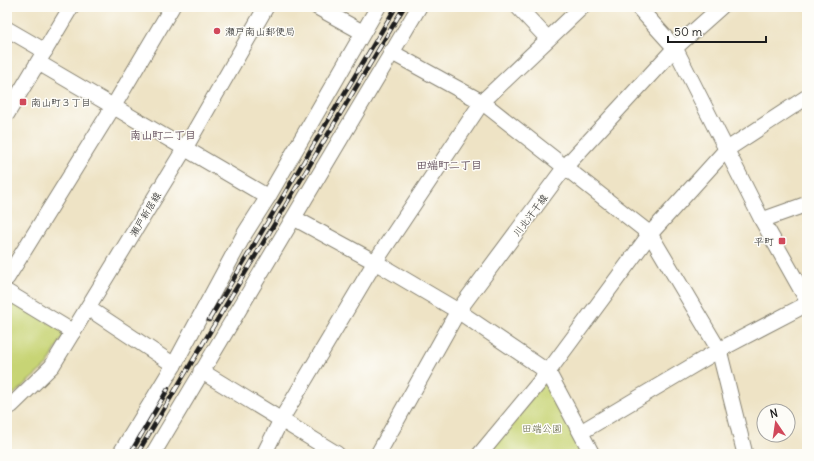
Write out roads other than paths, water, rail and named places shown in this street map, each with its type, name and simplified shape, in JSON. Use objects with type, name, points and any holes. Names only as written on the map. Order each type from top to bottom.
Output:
[{"type":"street","points":[[7,114],[71,7]]},
{"type":"street","points":[[7,278],[113,107],[172,7]]},
{"type":"street","name":"瀬戸新居線","points":[[7,408],[12,405],[52,366],[186,148],[266,7]]},
{"type":"street","points":[[317,7],[362,32]]},
{"type":"street","points":[[120,454],[174,365],[246,233],[362,32],[378,7]]},
{"type":"street","points":[[154,454],[419,7]]},
{"type":"street","points":[[518,7],[548,39]]},
{"type":"street","points":[[264,454],[281,420],[375,262],[482,102],[582,7]]},
{"type":"street","points":[[638,7],[675,48],[762,220],[807,300]]},
{"type":"street","name":"川北汗干線","points":[[378,454],[458,311],[565,167],[675,48],[722,7]]},
{"type":"street","points":[[7,29],[42,57],[113,107],[268,197]]},
{"type":"street","points":[[392,52],[482,102],[650,234],[719,350],[745,454]]},
{"type":"street","points":[[480,454],[548,372],[650,234],[726,150],[807,97]]},
{"type":"street","points":[[762,220],[807,204]]},
{"type":"street","points":[[294,218],[375,262],[458,311],[548,372],[582,432],[592,454]]},
{"type":"street","points":[[7,292],[73,332]]},
{"type":"street","points":[[582,432],[719,350],[807,304]]},
{"type":"street","points":[[88,308],[174,365]]},
{"type":"street","points":[[202,371],[336,454]]},
{"type":"railway","points":[[209,320],[396,7]]},
{"type":"railway","points":[[137,454],[404,7]]},
{"type":"railway","points":[[130,454],[168,389]]},
{"type":"place","name":"瀬戸南山郵便局","points":[[217,31]]},
{"type":"place","name":"南山町３丁目","points":[[23,102]]},
{"type":"place","name":"平町","points":[[782,241]]},
{"type":"district","name":"南山町二丁目","points":[[163,135]]},
{"type":"district","name":"田端町二丁目","points":[[449,165]]},
{"type":"park label","name":"田端公園","points":[[542,428]]}]
